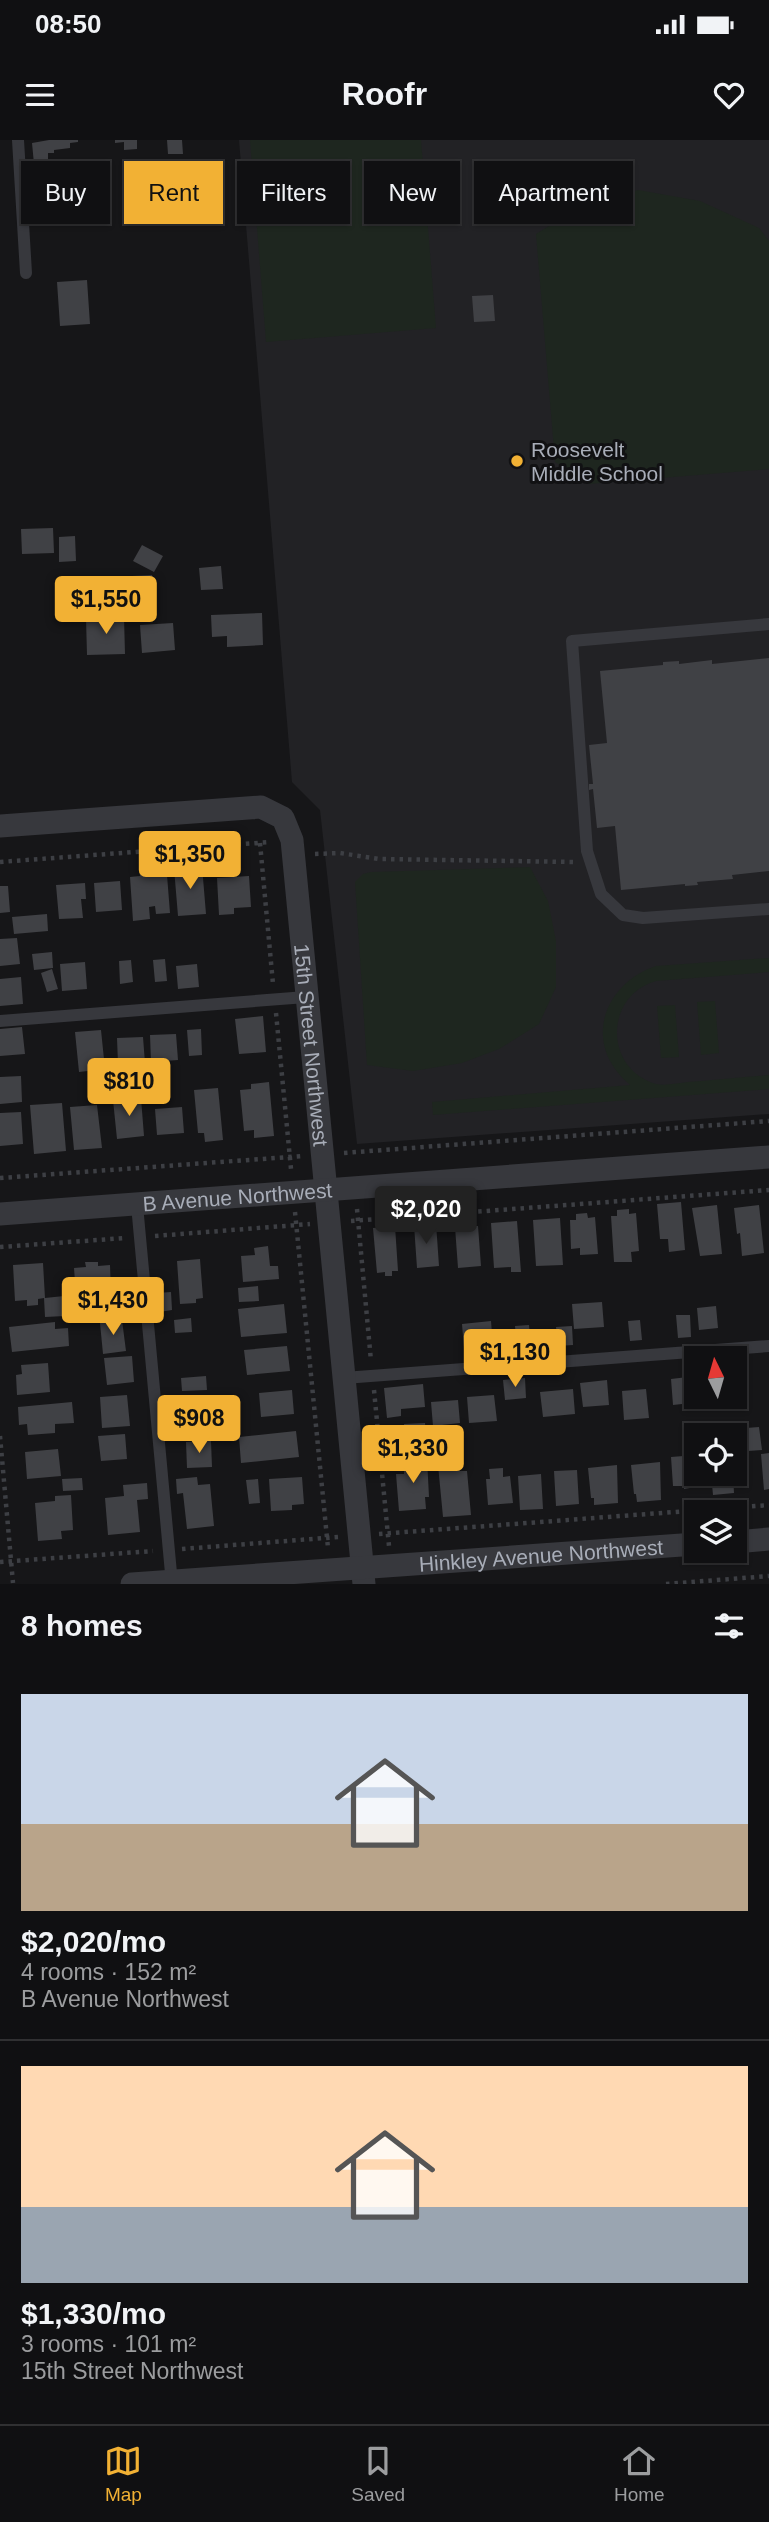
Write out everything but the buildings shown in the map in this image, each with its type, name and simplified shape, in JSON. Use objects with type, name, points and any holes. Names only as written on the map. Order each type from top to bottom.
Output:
[{"type":"street","points":[[0,826],[261,807],[283,818],[292,846]]},
{"type":"street","name":"15th Street Northwest","points":[[292,846],[363,1576]]},
{"type":"street","name":"B Avenue Northwest","points":[[0,1214],[769,1157]]},
{"type":"street","points":[[747,1541],[769,1539]]},
{"type":"street","name":"Hinkley Avenue Northwest","points":[[132,1584],[363,1576],[684,1545]]},
{"type":"lane","points":[[18,140],[26,273]]},
{"type":"lane","points":[[769,624],[572,641],[587,851],[601,894],[623,915],[643,918],[769,909]]},
{"type":"lane","points":[[0,1021],[306,997]]},
{"type":"lane","points":[[137,1205],[172,1582]]},
{"type":"lane","points":[[344,1378],[769,1346]]},
{"type":"path","points":[[0,862],[292,846],[400,860],[576,862]]},
{"type":"path","points":[[338,1154],[769,1121]]},
{"type":"path","points":[[353,1152],[354,1165]]},
{"type":"path","points":[[0,1178],[305,1155]]},
{"type":"path","points":[[344,1222],[769,1189]]},
{"type":"path","points":[[295,1212],[329,1559]]},
{"type":"path","points":[[0,1436],[13,1583]]},
{"type":"path","points":[[373,1534],[769,1505]]},
{"type":"path","points":[[666,1584],[769,1576]]},
{"type":"shaded area","name":"Roosevelt Middle School","points":[[239,140],[769,140],[769,1114],[357,1144],[320,810],[292,782],[246,224],[350,224],[350,161],[241,161]]},
{"type":"shaded area","points":[[250,140],[421,140],[423,161],[364,161],[364,224],[428,224],[436,328],[266,342],[257,224],[350,224],[350,161],[252,161]]},
{"type":"shaded area","points":[[633,191],[700,201],[759,228],[769,241],[769,469],[589,484],[555,462],[536,234],[552,224],[633,224]]},
{"type":"shaded area","points":[[530,867],[548,901],[556,941],[556,987],[539,1024],[499,1049],[462,1063],[413,1071],[367,1065],[355,882],[363,874],[371,872]]},
{"type":"shaded area","points":[[769,958],[769,972],[656,981],[639,989],[627,1001],[619,1016],[617,1032],[619,1049],[627,1064],[639,1076],[656,1084],[769,1075],[769,1089],[433,1115],[432,1102],[630,1085],[609,1058],[603,1026],[607,1010],[626,983],[656,966]]},
{"type":"shaded area","points":[[715,1001],[719,1053],[701,1055],[697,1002]]},
{"type":"shaded area","points":[[675,1005],[679,1057],[661,1058],[657,1006]]},
{"type":"place","name":"Roosevelt Middle School","points":[[517,461]]}]
